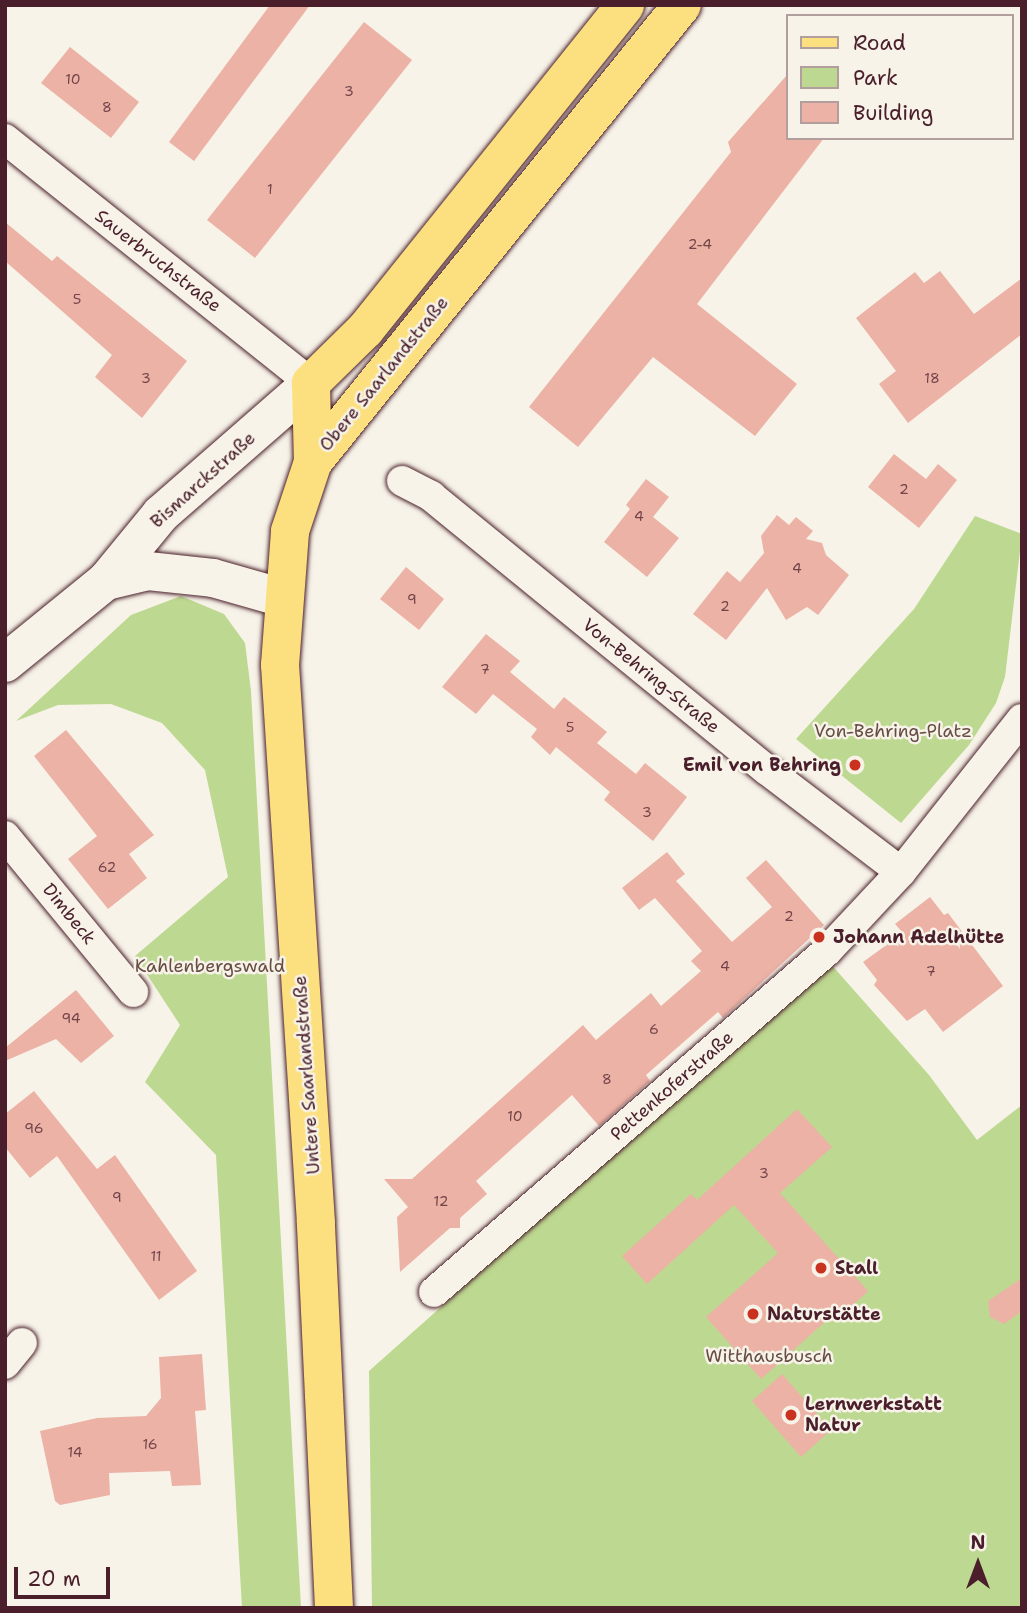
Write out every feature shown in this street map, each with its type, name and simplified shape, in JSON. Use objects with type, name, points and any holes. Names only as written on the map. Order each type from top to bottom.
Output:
[{"type":"main road","points":[[311,383],[365,330],[625,5]]},
{"type":"main road","name":"Obere Saarlandstraße","points":[[313,462],[682,5]]},
{"type":"main road","name":"Obere Saarlandstraße","points":[[311,383],[313,462]]},
{"type":"main road","name":"Bismarckstraße","points":[[5,663],[106,581],[161,514],[311,383]]},
{"type":"main road","name":"Untere Saarlandstraße","points":[[313,462],[290,531],[280,665],[317,1223],[334,1608]]},
{"type":"main road","points":[[106,581],[148,571],[213,578],[284,598]]},
{"type":"street","name":"Sauerbruchstraße","points":[[5,139],[311,383]]},
{"type":"street","name":"Von-Behring-Straße","points":[[402,481],[431,496],[767,770],[901,872]]},
{"type":"street","points":[[901,872],[1022,719]]},
{"type":"street","name":"Dimbeck","points":[[5,836],[133,992]]},
{"type":"street","name":"Pettenkoferstraße","points":[[434,1292],[827,951],[901,872]]},
{"type":"green space","name":"Von-Behring-Platz","points":[[975,516],[1022,534],[1005,677],[996,703],[969,745],[901,823],[796,739],[914,609]]},
{"type":"green space","name":"Kahlenbergswald","points":[[181,596],[224,614],[245,643],[251,691],[301,1608],[242,1608],[216,1155],[145,1082],[180,1025],[135,956],[228,877],[205,770],[162,723],[111,704],[58,705],[16,721],[131,615]]},
{"type":"green space","name":"Witthausbusch","points":[[829,962],[929,1075],[977,1140],[1022,1105],[1022,1608],[372,1608],[369,1371]]},
{"type":"building","points":[[270,5],[310,5],[194,161],[169,142]]},
{"type":"building","points":[[364,22],[412,60],[255,258],[207,220]]},
{"type":"building","points":[[70,47],[139,102],[111,138],[41,83]]},
{"type":"building","points":[[786,76],[786,140],[822,140],[697,304],[797,384],[755,436],[653,357],[578,447],[529,407],[731,152],[728,142]]},
{"type":"building","points":[[5,222],[52,261],[57,256],[187,361],[142,418],[95,377],[112,355],[5,261]]},
{"type":"building","points":[[940,271],[974,314],[1022,278],[1022,334],[908,423],[879,384],[896,371],[856,318],[915,272],[924,283]]},
{"type":"building","points":[[894,454],[926,479],[938,464],[957,480],[919,528],[868,487]]},
{"type":"building","points":[[646,479],[669,497],[653,517],[679,538],[647,577],[604,542],[630,509],[626,505]]},
{"type":"building","points":[[777,515],[789,525],[796,517],[813,531],[806,539],[822,543],[826,555],[849,575],[818,615],[807,607],[786,620],[767,588],[726,640],[693,614],[727,571],[740,582],[764,553],[761,536]]},
{"type":"building","points":[[406,567],[444,599],[419,630],[380,599]]},
{"type":"building","points":[[486,634],[520,661],[510,672],[554,709],[564,697],[607,732],[597,743],[636,774],[645,763],[687,797],[653,841],[604,800],[610,792],[556,747],[550,755],[531,737],[537,729],[493,694],[476,714],[442,687]]},
{"type":"building","points":[[66,730],[154,835],[129,854],[147,878],[108,909],[68,859],[97,836],[34,756]]},
{"type":"building","points":[[667,852],[685,874],[676,881],[732,942],[772,907],[746,878],[766,860],[824,925],[723,1018],[718,1012],[646,1075],[650,1081],[599,1126],[572,1095],[476,1181],[487,1194],[460,1218],[460,1228],[450,1228],[400,1272],[397,1217],[408,1207],[384,1179],[412,1179],[583,1025],[596,1040],[651,993],[661,1006],[701,971],[691,961],[702,951],[655,898],[639,910],[622,888]]},
{"type":"building","points":[[930,897],[944,915],[948,913],[1003,986],[943,1032],[925,1009],[907,1021],[874,985],[877,980],[863,962],[903,933],[895,924]]},
{"type":"building","points":[[76,990],[114,1036],[81,1063],[56,1039],[5,1061],[5,1048]]},
{"type":"building","points":[[34,1091],[97,1169],[115,1155],[197,1271],[159,1300],[57,1156],[30,1178],[5,1147],[5,1114]]},
{"type":"building","points":[[797,1109],[832,1147],[780,1193],[868,1291],[840,1317],[836,1312],[761,1379],[706,1317],[778,1253],[734,1205],[647,1284],[622,1256],[691,1194],[697,1200]]},
{"type":"building","points":[[1022,1278],[1022,1311],[1004,1324],[990,1317],[988,1301]]},
{"type":"building","points":[[202,1354],[206,1410],[195,1411],[201,1485],[172,1486],[170,1471],[109,1473],[110,1495],[60,1505],[55,1501],[40,1431],[97,1418],[146,1416],[161,1398],[159,1357]]},
{"type":"building","name":"Lernwerkstatt Natur","points":[[782,1374],[831,1430],[801,1457],[752,1401]]},
{"type":"place","name":"Emil von Behring","points":[[855,765]]},
{"type":"place","name":"Johann Adelhütte","points":[[819,937]]},
{"type":"place","name":"Stall","points":[[821,1268]]},
{"type":"place","name":"Naturstätte","points":[[753,1314]]},
{"type":"place","name":"Lernwerkstatt Natur","points":[[791,1415]]}]
